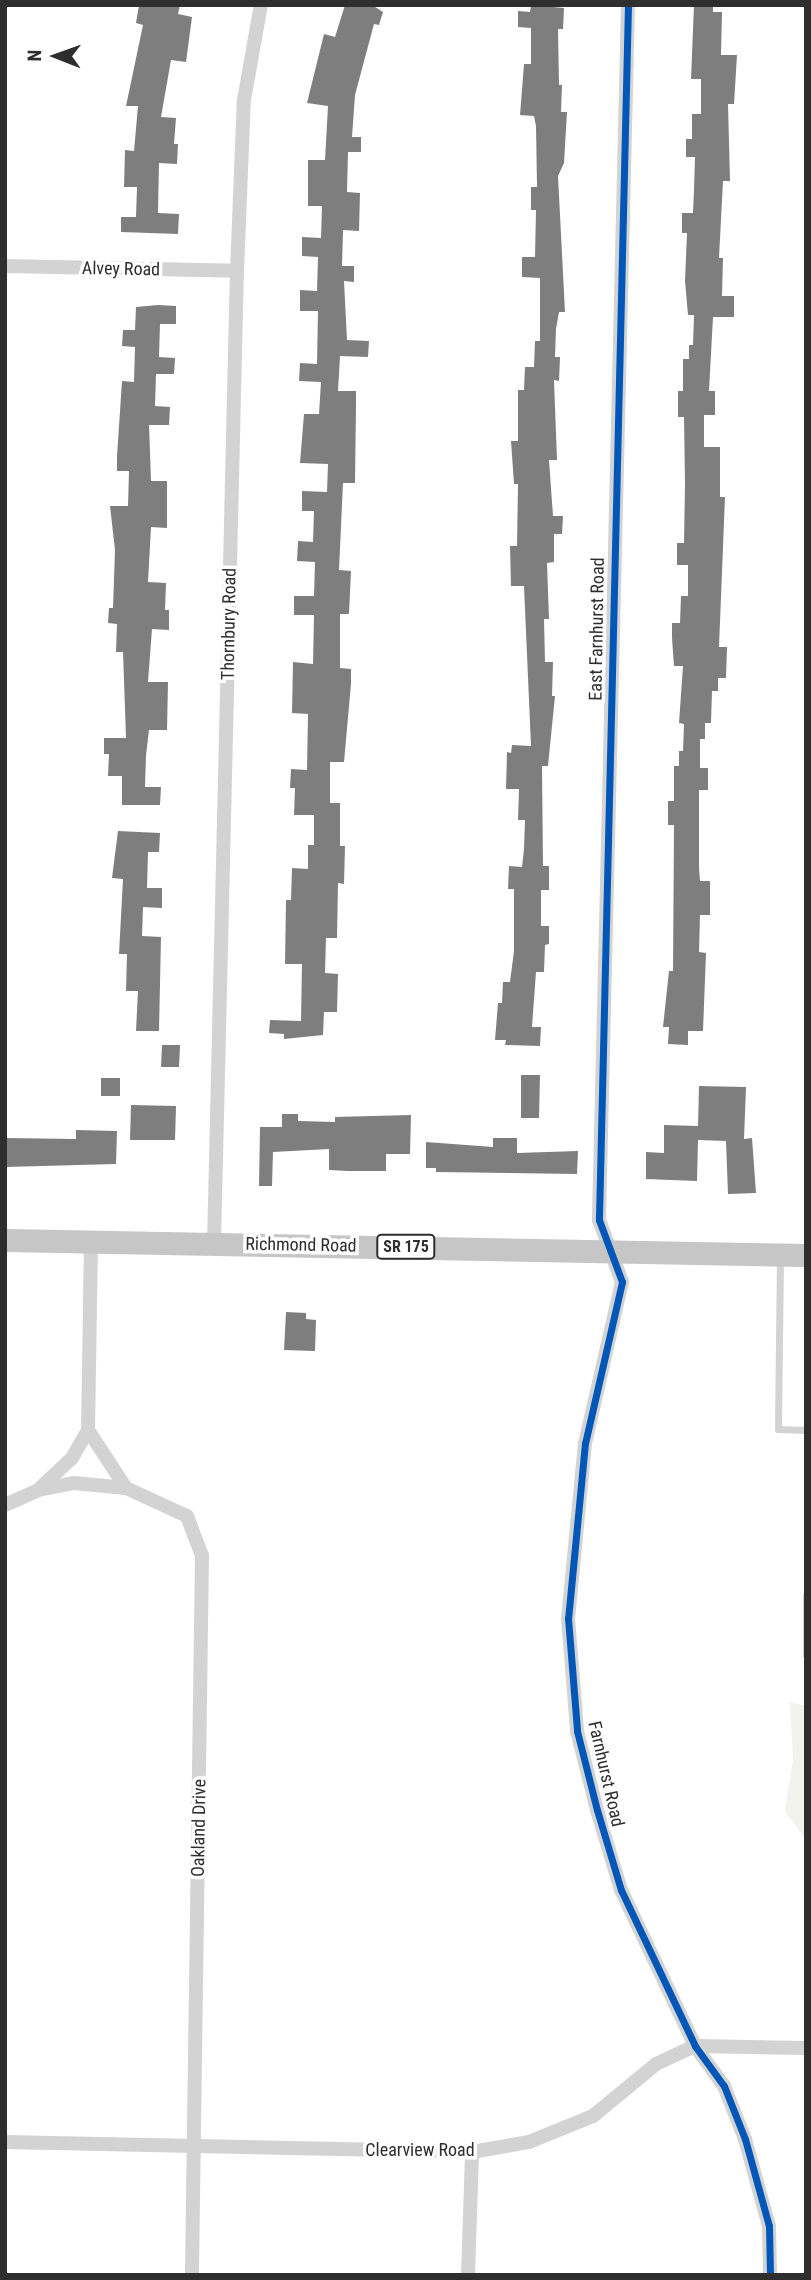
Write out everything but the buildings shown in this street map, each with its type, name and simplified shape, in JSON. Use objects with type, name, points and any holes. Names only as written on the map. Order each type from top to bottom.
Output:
[{"type":"main road","name":"Richmond Road","points":[[5,1240],[806,1255]]},
{"type":"street","name":"Thornbury Road","points":[[214,1244],[237,271],[244,100],[261,5]]},
{"type":"street","name":"East Farnhurst Road","points":[[612,1252],[599,1220],[628,5]]},
{"type":"street","name":"Alvey Road","points":[[5,266],[237,271]]},
{"type":"street","points":[[5,1505],[38,1490],[72,1458],[89,1430],[91,1241]]},
{"type":"street","name":"Farnhurst Road","points":[[612,1252],[622,1282],[585,1443],[574,1518],[568,1618],[578,1731],[621,1890],[695,2046],[724,2086],[745,2140],[769,2226],[771,2275]]},
{"type":"street","points":[[89,1430],[126,1488]]},
{"type":"street","name":"Oakland Drive","points":[[38,1490],[62,1485],[126,1488],[187,1516],[202,1556],[192,2275]]},
{"type":"street","name":"Clearview Road","points":[[5,2142],[472,2152],[529,2142],[593,2116],[656,2064],[695,2046],[806,2048]]},
{"type":"street","points":[[468,2275],[472,2152]]},
{"type":"lane","points":[[780,1254],[778,1429],[806,1430]]},
{"type":"lane","points":[[806,1595],[806,1655]]},
{"type":"shaded area","points":[[790,1702],[806,1706],[806,1900],[804,1837],[785,1811],[793,1759]]},
{"type":"cycle path","points":[[628,5],[599,1220],[622,1282],[585,1443],[568,1618],[577,1731],[621,1890],[695,2046],[724,2086],[745,2139],[769,2226],[770,2275]]}]
